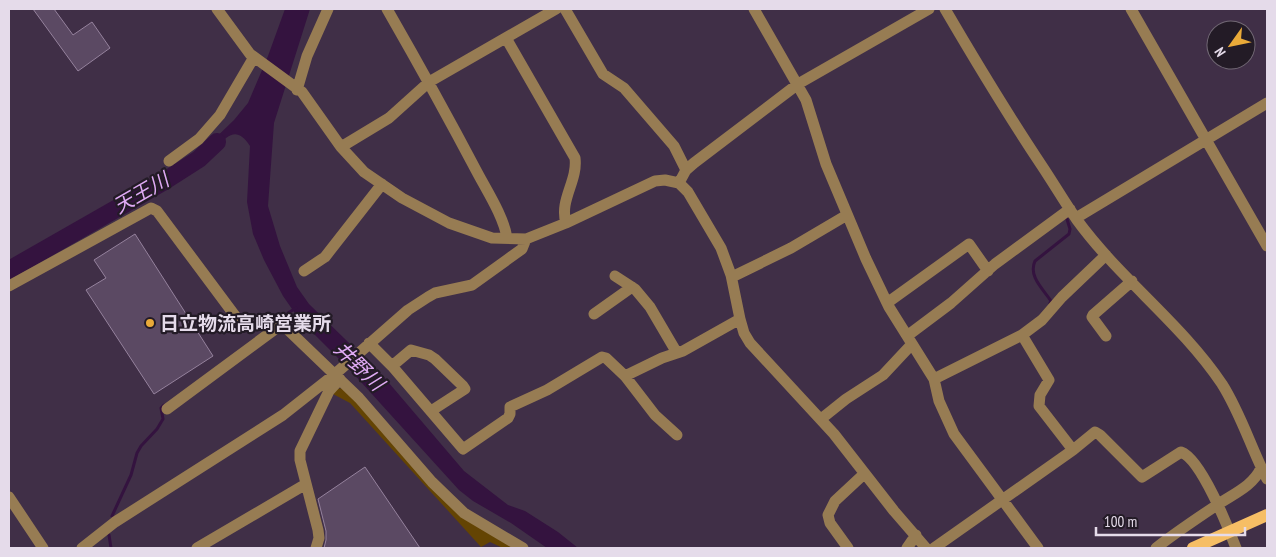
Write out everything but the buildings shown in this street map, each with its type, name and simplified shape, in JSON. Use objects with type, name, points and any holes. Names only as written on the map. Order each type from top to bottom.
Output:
[{"type":"main road","points":[[1193,548],[1267,515]]},
{"type":"street","points":[[217,9],[256,59],[305,96],[341,147],[364,172],[402,198],[449,223],[492,238],[526,239],[566,223],[654,181],[665,180],[679,183],[688,192],[716,238],[731,275],[740,319],[744,333],[750,343],[822,419],[864,474],[926,548]]},
{"type":"street","points":[[296,88],[307,56],[328,9]]},
{"type":"street","points":[[387,9],[429,82],[496,208],[507,238]]},
{"type":"street","points":[[341,147],[389,118],[429,82],[556,9]]},
{"type":"street","points":[[565,9],[603,74],[624,88],[674,146],[686,170]]},
{"type":"street","points":[[754,9],[806,100],[826,164],[846,215],[887,303],[934,379],[939,401],[954,434],[1038,548]]},
{"type":"street","points":[[679,183],[686,170],[798,84],[929,9]]},
{"type":"street","points":[[945,9],[1006,111],[1073,214],[1106,255],[1192,347],[1221,384],[1238,411],[1263,462],[1267,479]]},
{"type":"street","points":[[1131,9],[1267,246]]},
{"type":"street","points":[[506,38],[575,158],[575,167],[565,202],[564,217],[566,223]]},
{"type":"street","points":[[169,162],[199,139],[220,115],[256,59]]},
{"type":"street","points":[[822,419],[846,398],[882,375],[909,340],[995,264],[1073,214],[1206,139],[1267,102]]},
{"type":"street","points":[[304,271],[325,256],[382,184]]},
{"type":"street","points":[[9,286],[151,208],[157,211],[236,317]]},
{"type":"street","points":[[731,275],[736,275],[791,248],[846,215]]},
{"type":"street","points":[[82,548],[115,522],[283,415],[338,375],[368,344],[408,310],[435,294],[472,285],[522,249],[526,239]]},
{"type":"street","points":[[887,303],[969,244],[988,271]]},
{"type":"street","points":[[934,379],[1022,335],[1042,320],[1062,297],[1106,255]]},
{"type":"street","points":[[615,276],[632,287],[650,307],[677,353]]},
{"type":"street","points":[[1106,336],[1092,318],[1093,314],[1132,281]]},
{"type":"street","points":[[594,314],[632,287]]},
{"type":"street","points":[[625,376],[677,353],[740,319]]},
{"type":"street","points":[[168,409],[282,324],[338,375],[432,482],[464,513],[523,548]]},
{"type":"street","points":[[1022,335],[1049,380],[1040,395],[1039,406],[1073,450]]},
{"type":"street","points":[[368,344],[392,366],[463,449],[508,418],[510,407],[547,390],[602,357],[606,358],[625,376],[647,406],[677,435]]},
{"type":"street","points":[[392,366],[411,350],[430,355],[465,389],[431,411]]},
{"type":"street","points":[[316,548],[319,538],[318,530],[300,460],[300,451],[338,375]]},
{"type":"street","points":[[934,548],[1073,450],[1095,432],[1100,434],[1142,477],[1181,452],[1186,454],[1203,476],[1236,548]]},
{"type":"street","points":[[1156,548],[1217,504],[1248,485],[1255,479],[1263,462]]},
{"type":"street","points":[[848,548],[830,523],[828,514],[835,501],[864,474]]},
{"type":"street","points":[[197,548],[306,484]]},
{"type":"street","points":[[9,497],[44,548]]},
{"type":"street","points":[[907,548],[916,535]]},
{"type":"shaded area","points":[[342,388],[359,404],[427,482],[515,548],[503,548],[490,542],[481,547],[350,403],[333,394],[337,389]]},
{"type":"water","name":"井野川","points":[[285,9],[310,9],[274,123],[268,206],[280,246],[297,287],[309,304],[383,376],[464,471],[508,505],[525,511],[558,532],[578,548],[547,548],[459,490],[351,371],[299,319],[283,296],[253,234],[247,202],[250,146],[243,137],[236,134],[230,135],[213,151],[199,159],[203,150],[234,120],[248,103]]},
{"type":"waterway","name":"天王川","points":[[9,270],[163,182],[199,159],[217,142]]},
{"type":"waterway","points":[[1050,303],[1051,301],[1035,277],[1033,267],[1035,261],[1069,234],[1070,229],[1066,216]]},
{"type":"waterway","points":[[288,313],[296,308]]},
{"type":"waterway","points":[[112,516],[131,475],[137,453],[163,419],[161,408],[164,405]]},
{"type":"waterway","points":[[109,535],[111,548]]},
{"type":"place","name":"日立物流高崎営業所","points":[[150,323]]}]
